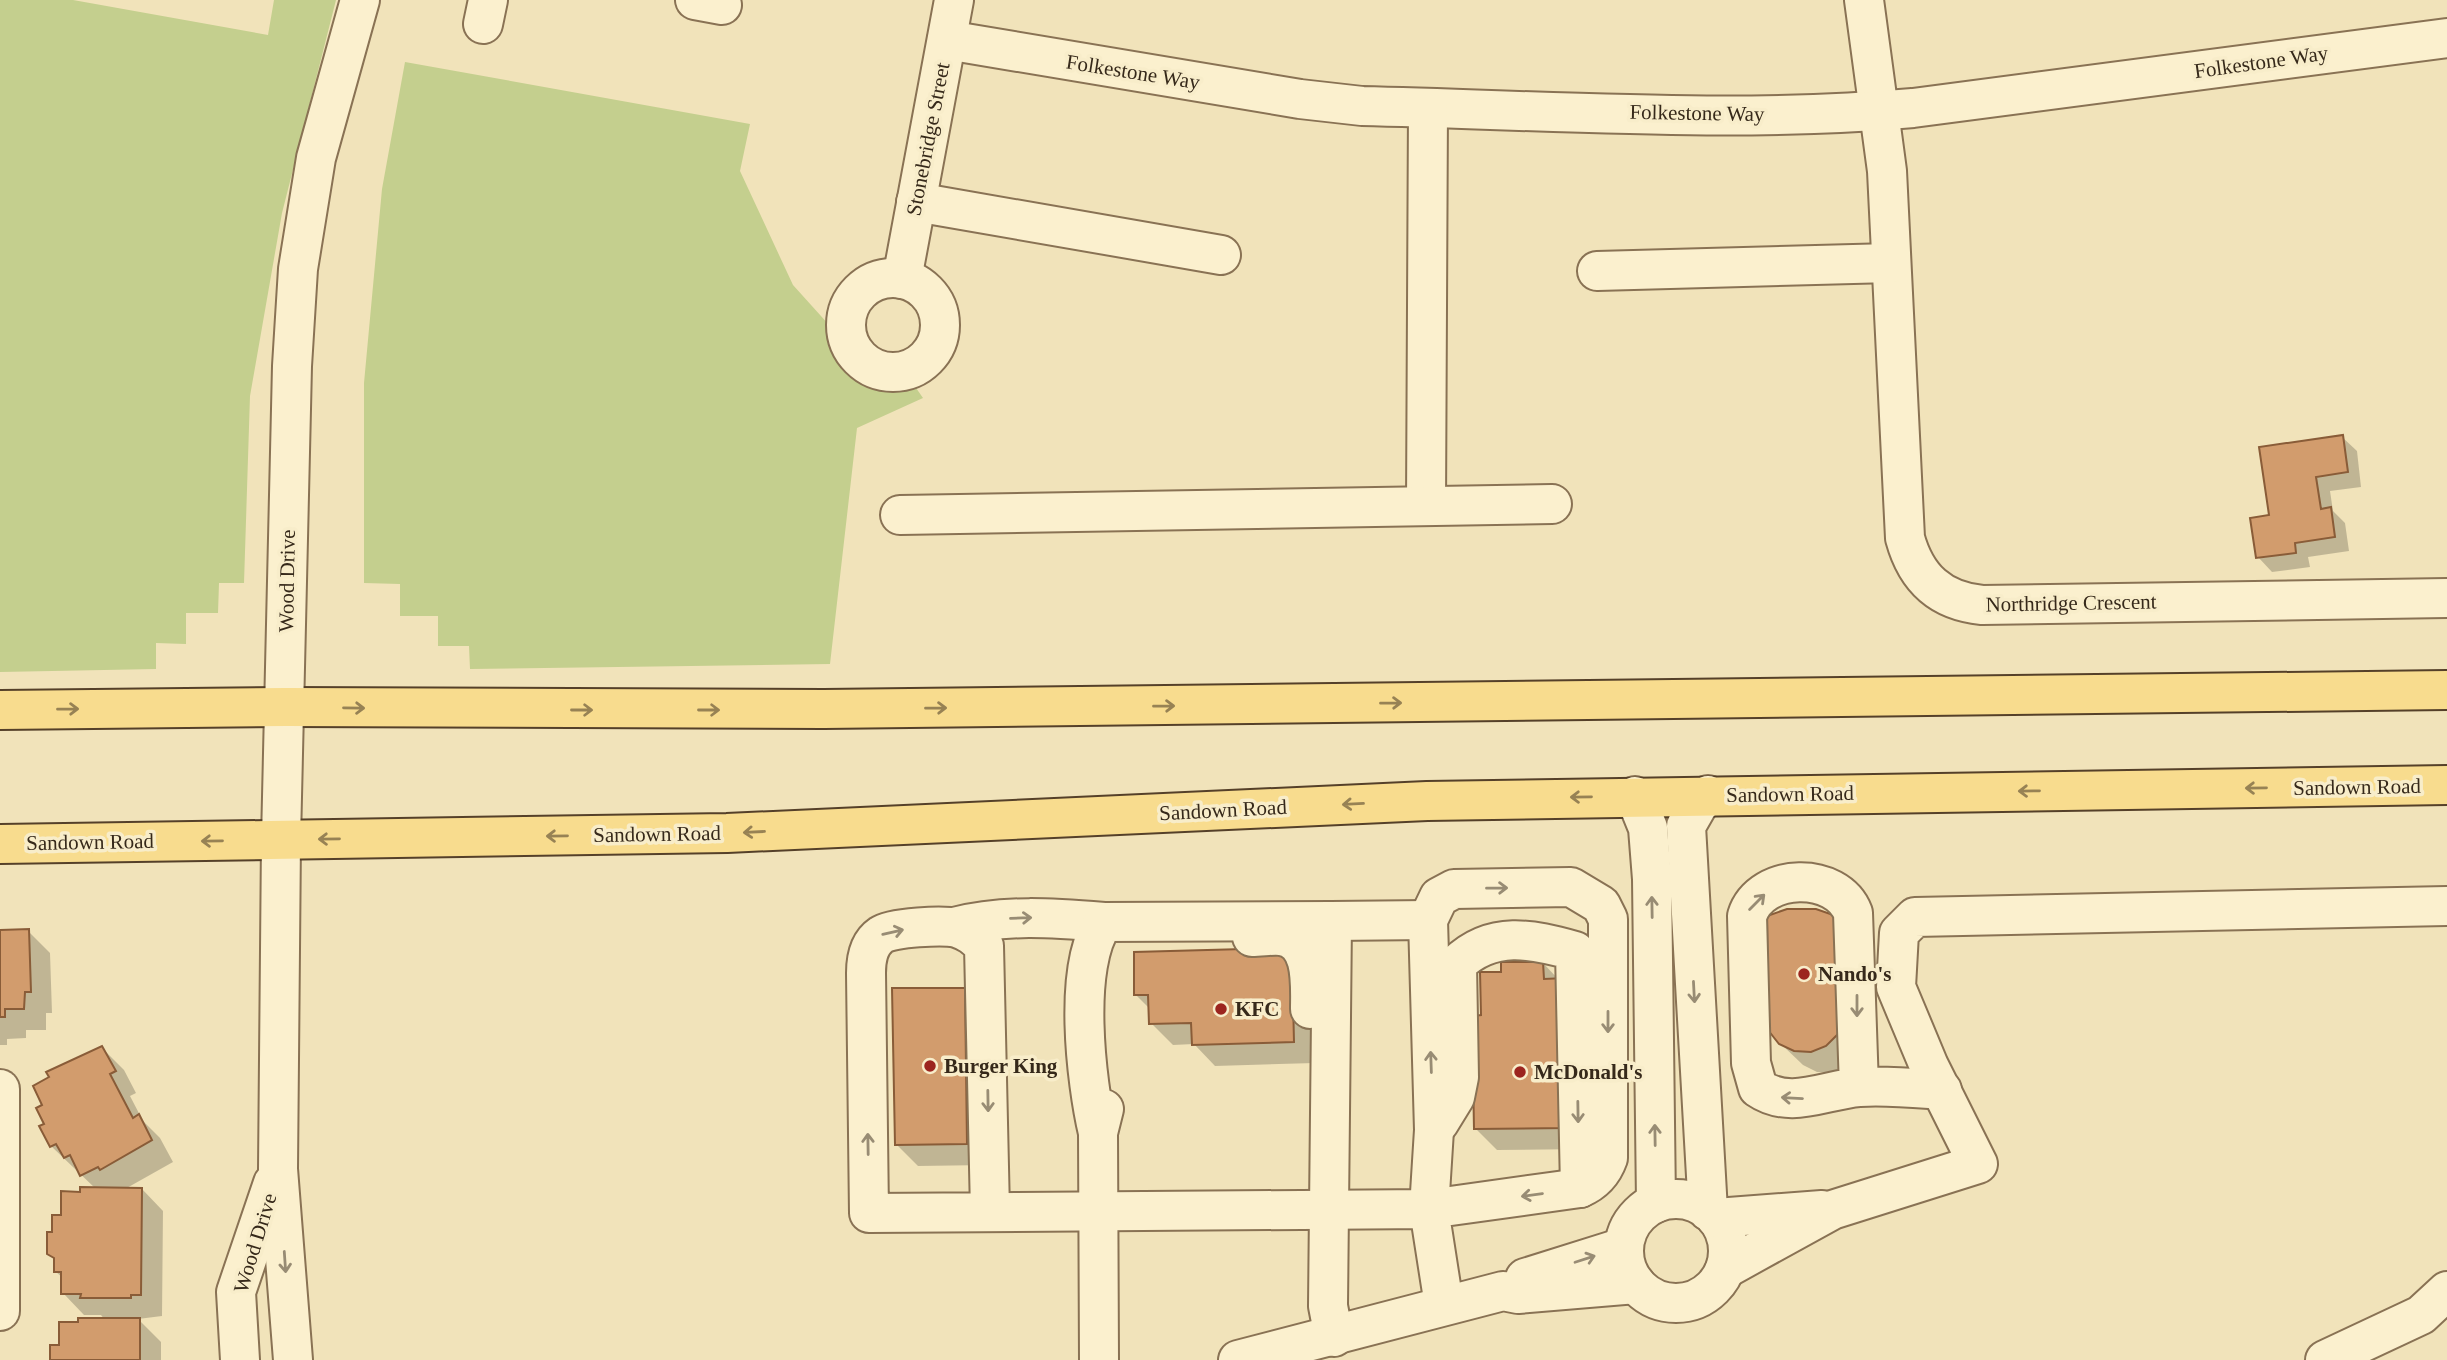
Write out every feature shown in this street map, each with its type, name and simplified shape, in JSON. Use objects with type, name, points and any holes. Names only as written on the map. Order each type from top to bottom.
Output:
[{"type":"main road","points":[[0,710],[286,707],[758,709],[2447,690]]},
{"type":"main road","name":"Sandown Road","points":[[0,844],[727,833],[1413,802],[1635,796],[2447,785]]},
{"type":"street","name":"Wood Drive","points":[[293,1360],[278,1169],[281,840],[292,366],[298,269],[316,158],[360,0]]},
{"type":"street","name":"Stonebridge Street","points":[[902,279],[954,0]]},
{"type":"street","name":"Northridge Crescent","points":[[1864,0],[1887,170],[1905,538],[1910,559],[1922,577],[1937,592],[1966,603],[1982,605],[2447,598]]},
{"type":"street","name":"Folkestone Way","points":[[947,40],[1362,107],[1756,115],[1878,111],[2447,38]]},
{"type":"street","points":[[1426,505],[1428,108]]},
{"type":"street","points":[[916,202],[1221,255]]},
{"type":"street","points":[[1597,271],[1891,263]]},
{"type":"street","points":[[900,515],[1552,504]]},
{"type":"street","points":[[1708,795],[1698,805],[1686,826],[1712,1214],[1726,1237],[1728,1258],[1720,1280],[1703,1296],[1680,1303],[1657,1300],[1636,1284],[1628,1273],[1624,1247],[1637,1215],[1656,1203],[1678,1199],[1712,1214],[1832,1210]]},
{"type":"street","points":[[1635,796],[1648,828],[1652,879],[1656,1203]]},
{"type":"street","points":[[1859,1087],[1853,914],[1840,893],[1800,881],[1769,892],[1750,908],[1747,916],[1751,1063],[1758,1088],[1771,1095],[1795,1100],[1859,1087],[1941,1090]]},
{"type":"street","points":[[1428,920],[1104,922],[1044,917],[982,920],[954,927],[890,930],[880,935],[866,956],[869,1213],[1099,1209],[1429,1209],[1580,1188],[1600,1174],[1608,1157],[1608,919],[1588,894],[1571,887],[1454,889],[1439,897],[1428,920],[1434,1130],[1429,1209],[1444,1305]]},
{"type":"street","points":[[1725,1269],[1832,1210],[1978,1164],[1941,1090],[1896,987],[1896,942],[1904,924],[1915,917],[2447,906]]},
{"type":"street","points":[[1853,914],[1885,912],[1904,924]]},
{"type":"street","points":[[1434,1130],[1455,1097],[1459,1077],[1457,964],[1466,930],[1490,918],[1555,920],[1563,923],[1571,932],[1575,951],[1580,1188]]},
{"type":"street","points":[[1332,921],[1328,1091],[1328,1306],[1334,1337]]},
{"type":"street","points":[[1099,1360],[1098,1133],[1087,1082],[1086,964],[1095,934],[1104,922]]},
{"type":"street","points":[[954,927],[972,934],[984,946],[986,961],[990,1211]]},
{"type":"street","points":[[1098,1133],[1109,1077],[1106,968],[1118,948],[1133,940],[1282,936],[1296,943],[1310,970],[1310,1036],[1328,1091]]},
{"type":"street","points":[[0,1089],[0,1311]]},
{"type":"street","name":"Wood Drive","points":[[240,1360],[236,1292],[278,1169]]},
{"type":"street","points":[[1503,1291],[1511,1282],[1624,1247]]},
{"type":"street","points":[[1238,1360],[1503,1291],[1518,1294],[1636,1284]]},
{"type":"street","points":[[2325,1360],[2421,1315],[2447,1291]]},
{"type":"green space","points":[[0,0],[73,0],[268,35],[274,0],[336,0],[282,213],[250,396],[244,583],[219,583],[218,613],[186,613],[186,644],[156,643],[156,669],[0,672]]},
{"type":"green space","points":[[405,62],[750,124],[740,171],[793,285],[830,326],[833,345],[843,363],[858,377],[876,385],[895,388],[914,385],[923,398],[857,428],[830,664],[470,669],[469,646],[438,646],[438,616],[400,616],[400,584],[364,583],[364,383],[382,189]]},
{"type":"building","points":[[2343,435],[2348,472],[2316,477],[2321,509],[2331,507],[2335,537],[2295,543],[2296,553],[2256,558],[2250,518],[2269,515],[2259,447]]},
{"type":"building","name":"Nando's","points":[[1787,909],[1816,909],[1839,917],[1841,1031],[1826,1046],[1811,1052],[1794,1051],[1779,1044],[1768,1030],[1767,916]]},
{"type":"building","points":[[29,929],[31,992],[25,992],[24,1009],[5,1009],[5,1017],[0,1017],[0,930]]},
{"type":"building","name":"KFC","points":[[1283,948],[1292,957],[1294,1042],[1192,1045],[1191,1023],[1149,1024],[1148,995],[1134,995],[1134,952]]},
{"type":"building","name":"McDonald's","points":[[1501,962],[1543,962],[1544,979],[1565,978],[1567,1128],[1474,1129],[1472,1016],[1481,1015],[1480,972],[1501,972]]},
{"type":"building","name":"Burger King","points":[[892,988],[965,988],[967,1144],[895,1145]]},
{"type":"building","points":[[102,1046],[116,1071],[110,1074],[133,1118],[139,1114],[152,1140],[100,1170],[98,1167],[80,1176],[70,1155],[64,1158],[56,1144],[50,1147],[39,1126],[44,1124],[36,1108],[42,1105],[33,1086],[49,1077],[46,1072]]},
{"type":"building","points":[[80,1187],[142,1188],[141,1295],[131,1295],[131,1298],[80,1298],[81,1294],[61,1294],[61,1272],[54,1272],[54,1258],[47,1254],[47,1232],[52,1232],[52,1215],[61,1215],[61,1191],[80,1192]]},
{"type":"building","points":[[78,1318],[140,1318],[140,1360],[50,1360],[50,1345],[59,1345],[59,1322],[78,1322]]},
{"type":"place","name":"Nando's","points":[[1804,974]]},
{"type":"place","name":"KFC","points":[[1221,1009]]},
{"type":"place","name":"Burger King","points":[[930,1066]]},
{"type":"place","name":"McDonald's","points":[[1520,1072]]}]
